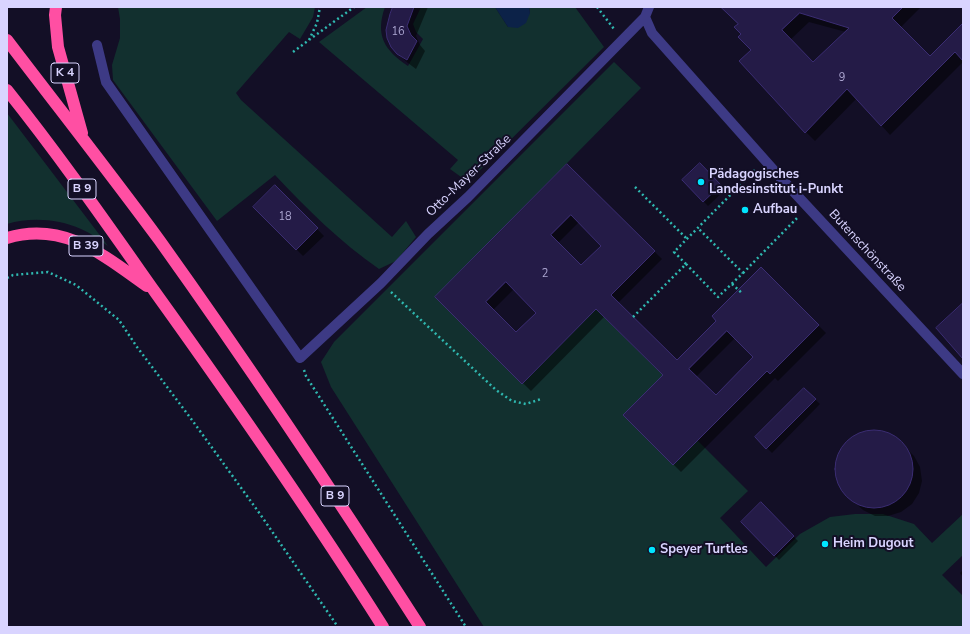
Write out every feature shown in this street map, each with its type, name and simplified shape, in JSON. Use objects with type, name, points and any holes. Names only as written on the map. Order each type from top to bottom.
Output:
[{"type":"highway","name":"K 4","points":[[56,7],[55,15],[58,46],[83,138]]},
{"type":"highway","name":"B 9","points":[[7,40],[83,138],[248,366],[420,627]]},
{"type":"highway","name":"B 9","points":[[7,90],[87,196],[247,422],[339,557],[383,627]]},
{"type":"highway","name":"B 39","points":[[7,238],[21,234],[47,234],[72,239],[97,251],[155,291]]},
{"type":"street","name":"Otto-Mayer-Straße","points":[[300,358],[381,283],[428,234],[468,197],[645,17],[649,7]]},
{"type":"street","name":"Butenschönstraße","points":[[645,17],[652,32],[765,160],[963,374]]},
{"type":"street","points":[[98,45],[106,82],[300,358]]},
{"type":"path","points":[[309,40],[317,23],[320,7]]},
{"type":"path","points":[[292,52],[354,7]]},
{"type":"path","points":[[597,7],[623,40]]},
{"type":"path","points":[[765,160],[674,252],[718,297],[808,208]]},
{"type":"path","points":[[635,187],[686,239]]},
{"type":"path","points":[[698,228],[743,273]]},
{"type":"path","points":[[633,317],[686,264]]},
{"type":"path","points":[[7,278],[13,275],[48,272],[76,284],[119,320],[137,347],[247,496],[338,627]]},
{"type":"path","points":[[381,283],[496,390],[512,401],[526,404],[541,400]]},
{"type":"path","points":[[732,284],[743,294]]},
{"type":"path","points":[[300,358],[306,376],[466,627]]},
{"type":"green space","points":[[118,7],[315,7],[313,17],[300,39],[289,32],[236,93],[241,100],[392,237],[406,221],[416,237],[396,261],[379,269],[324,225],[275,175],[217,221],[113,80],[112,65],[120,38],[120,19]]},
{"type":"green space","points":[[367,7],[385,7],[381,26],[384,41],[393,54],[408,66],[423,39],[416,32],[413,24],[421,7],[495,7],[508,27],[530,13],[529,7],[575,7],[604,47],[468,182],[450,169],[458,160],[319,42]]},
{"type":"green space","points":[[614,62],[641,88],[435,297],[522,384],[596,309],[663,375],[623,415],[673,465],[697,440],[748,491],[720,518],[766,567],[800,534],[830,517],[855,514],[883,514],[914,524],[932,543],[963,514],[963,555],[942,575],[963,596],[963,627],[484,627],[331,387],[321,362],[334,342]]},
{"type":"green space","points":[[7,113],[108,246],[85,231],[54,221],[25,220],[7,224]]},
{"type":"water","points":[[495,7],[529,7],[530,13],[526,23],[518,28],[508,27]]},
{"type":"building","points":[[393,7],[414,7],[407,26],[411,35],[417,41],[407,60],[397,54],[391,47],[387,38],[386,30]]},
{"type":"building","points":[[721,7],[903,7],[892,18],[930,56],[963,23],[963,61],[955,52],[881,126],[847,89],[805,133],[739,61],[751,50],[738,37],[741,34],[734,27],[738,24]],"holes":[[[800,13],[849,28],[813,62],[782,30]]]},
{"type":"building","name":"Pädagogisches Landesinstitut i-Punkt","points":[[700,163],[721,185],[703,202],[682,180]]},
{"type":"building","points":[[567,164],[655,251],[611,295],[677,360],[716,321],[712,316],[761,267],[819,325],[770,374],[767,371],[673,465],[623,415],[663,375],[596,309],[522,384],[435,297]],"holes":[[[571,215],[601,246],[581,265],[551,235]],[[506,282],[536,313],[516,332],[486,302]],[[727,331],[753,357],[716,395],[689,369]]]},
{"type":"building","points":[[275,185],[318,228],[296,250],[253,207]]},
{"type":"building","points":[[963,303],[963,359],[936,328]]},
{"type":"building","points":[[804,388],[816,399],[766,449],[755,437]]},
{"type":"building","points":[[874,430],[889,433],[896,437],[906,447],[910,454],[913,469],[910,484],[906,491],[896,501],[889,505],[874,508],[859,505],[852,501],[842,491],[838,484],[835,469],[838,454],[842,447],[852,437],[859,433]]},
{"type":"building","points":[[761,502],[794,536],[774,556],[741,522]]},
{"type":"place","name":"Pädagogisches Landesinstitut i-Punkt","points":[[701,182]]},
{"type":"place","name":"Aufbau","points":[[745,210]]},
{"type":"place","name":"Heim Dugout","points":[[825,544]]},
{"type":"place","name":"Speyer Turtles","points":[[652,550]]}]
